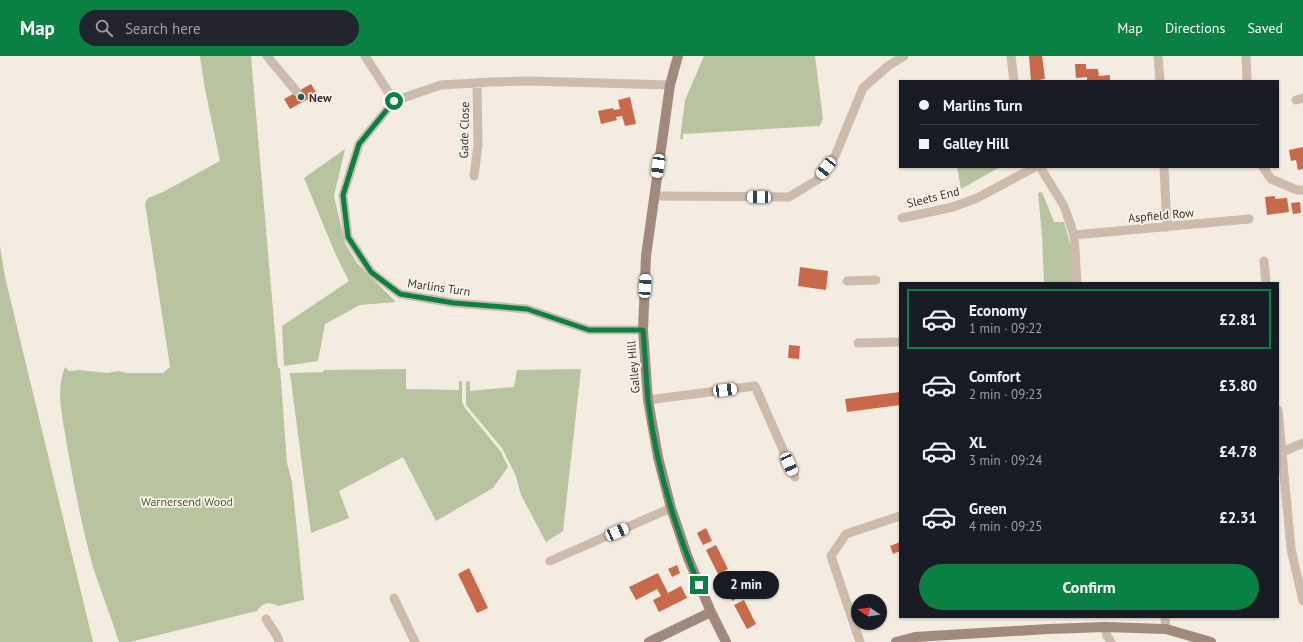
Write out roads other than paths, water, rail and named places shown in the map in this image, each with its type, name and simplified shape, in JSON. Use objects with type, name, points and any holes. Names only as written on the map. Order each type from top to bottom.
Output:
[{"type":"street","points":[[267,56],[297,92]]},
{"type":"street","points":[[365,56],[394,101],[441,85],[528,81],[670,85]]},
{"type":"street","name":"Galley Hill","points":[[678,56],[670,85],[646,256],[643,330],[648,400],[658,457],[671,508],[688,558],[711,612],[726,642]]},
{"type":"street","points":[[654,196],[789,198],[817,180],[835,156],[863,88],[888,66],[904,56]]},
{"type":"street","points":[[1011,56],[1014,80]]},
{"type":"street","points":[[1158,56],[1160,80]]},
{"type":"street","points":[[1246,56],[1247,80]]},
{"type":"street","name":"Gade Close","points":[[474,176],[478,145],[477,83]]},
{"type":"street","name":"Marlins Turn","points":[[394,101],[359,144],[343,195],[348,237],[371,272],[400,294],[454,303],[527,309],[589,330],[643,330]]},
{"type":"street","name":"Sleets End","points":[[902,218],[953,207],[977,198],[1033,168]]},
{"type":"street","points":[[1041,168],[1064,206],[1074,235],[1077,282]]},
{"type":"street","points":[[1164,168],[1167,227]]},
{"type":"street","points":[[1264,168],[1271,179],[1297,190],[1303,190]]},
{"type":"street","name":"Aspfield Row","points":[[1074,235],[1250,219]]},
{"type":"street","points":[[1264,261],[1266,282]]},
{"type":"street","points":[[847,281],[876,280]]},
{"type":"street","points":[[858,343],[899,342]]},
{"type":"street","points":[[648,400],[755,386],[795,477]]},
{"type":"street","points":[[1279,420],[1291,549],[1303,601]]},
{"type":"street","points":[[1282,452],[1303,443]]},
{"type":"street","points":[[550,561],[671,508]]},
{"type":"street","points":[[860,642],[832,556],[846,534],[899,516]]},
{"type":"street","points":[[394,598],[415,642]]},
{"type":"street","points":[[649,642],[711,612]]},
{"type":"street","points":[[1165,618],[1166,629]]},
{"type":"street","points":[[266,619],[277,636],[279,642]]},
{"type":"street","points":[[1106,627],[1107,636],[1111,642]]},
{"type":"street","points":[[896,642],[915,637],[1106,627],[1166,629],[1211,642]]},
{"type":"place","name":"New","points":[[301,97]]},
{"type":"park label","name":"Warnersend Wood","points":[[187,501]]}]
